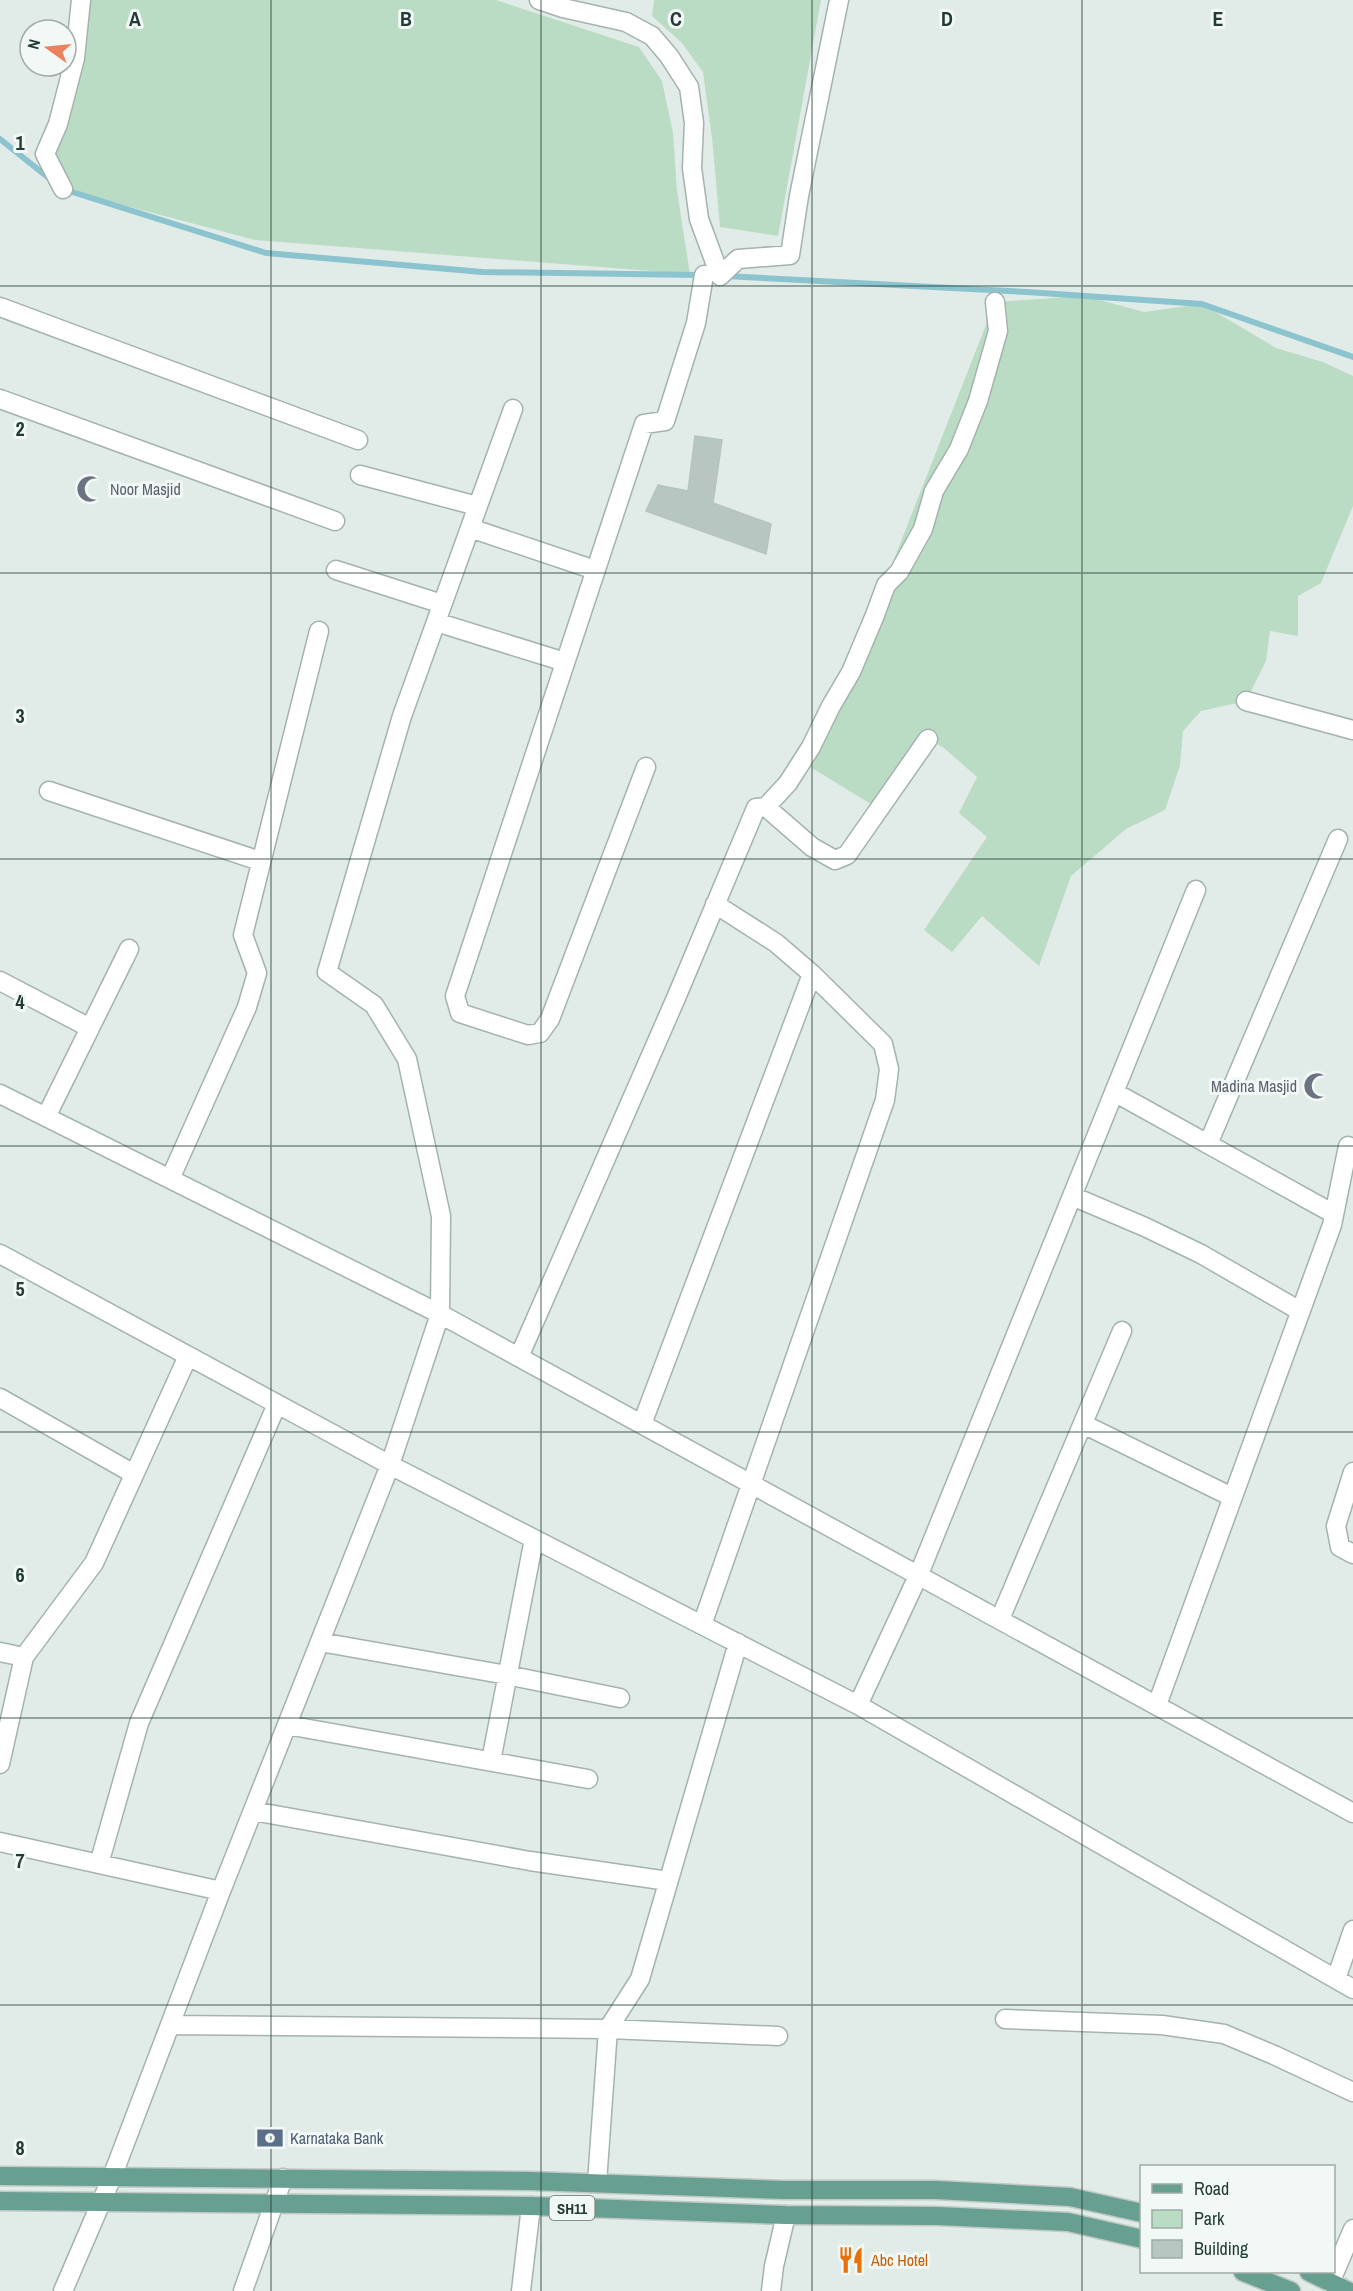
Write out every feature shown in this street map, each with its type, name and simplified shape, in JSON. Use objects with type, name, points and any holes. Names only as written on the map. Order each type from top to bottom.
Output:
[{"type":"main road","name":"SH11","points":[[0,2176],[597,2183],[785,2190],[936,2190],[1070,2197],[1140,2213]]},
{"type":"main road","name":"SH11","points":[[0,2201],[531,2206],[786,2216],[938,2216],[1068,2222],[1140,2239]]},
{"type":"main road","points":[[1248,2273],[1291,2291]]},
{"type":"main road","points":[[1312,2273],[1348,2291]]},
{"type":"street","points":[[63,189],[45,154],[58,124],[75,58],[81,0]]},
{"type":"street","points":[[539,0],[563,8],[626,22],[652,36],[669,56],[689,87],[693,123],[692,168],[699,219],[720,276],[738,259],[790,255],[799,196],[839,0]]},
{"type":"street","points":[[646,767],[550,1019],[540,1033],[528,1035],[460,1013],[455,996],[595,570],[644,424],[664,421],[696,323],[704,275]]},
{"type":"street","points":[[519,1357],[676,998],[756,808],[766,807],[788,783],[811,747],[851,672],[885,585],[899,572],[918,538],[934,492],[959,449],[978,401],[998,331],[995,302]]},
{"type":"street","points":[[0,307],[358,440]]},
{"type":"street","points":[[0,399],[335,521]]},
{"type":"street","points":[[63,2291],[112,2177],[221,1891],[390,1465],[440,1314],[441,1216],[406,1059],[374,1005],[327,972],[402,716],[513,409]]},
{"type":"street","points":[[360,475],[477,506]]},
{"type":"street","points":[[470,528],[595,570]]},
{"type":"street","points":[[336,570],[442,604]]},
{"type":"street","points":[[436,622],[565,662]]},
{"type":"street","points":[[170,1179],[247,1008],[255,982],[257,973],[243,935],[319,631]]},
{"type":"street","points":[[1246,701],[1353,730]]},
{"type":"street","points":[[766,807],[812,847],[835,861],[847,855],[928,739]]},
{"type":"street","points":[[49,791],[260,861]]},
{"type":"street","points":[[1208,1144],[1338,839]]},
{"type":"street","points":[[858,1705],[919,1574],[1196,890]]},
{"type":"street","points":[[702,1625],[885,1100],[889,1069],[883,1044],[812,974],[776,944],[715,904]]},
{"type":"street","points":[[46,1117],[129,949]]},
{"type":"street","points":[[642,1424],[812,974]]},
{"type":"street","points":[[0,981],[90,1028]]},
{"type":"street","points":[[1114,1092],[1334,1214]]},
{"type":"street","points":[[0,1094],[440,1314],[1353,1813]]},
{"type":"street","points":[[1157,1705],[1334,1214],[1348,1146]]},
{"type":"street","points":[[1072,1196],[1201,1254],[1300,1311]]},
{"type":"street","points":[[0,1254],[390,1465],[858,1705],[1353,1989]]},
{"type":"street","points":[[1000,1619],[1122,1331]]},
{"type":"street","points":[[0,1764],[24,1657],[94,1563],[188,1356]]},
{"type":"street","points":[[0,1398],[134,1474]]},
{"type":"street","points":[[99,1864],[139,1723],[277,1404]]},
{"type":"street","points":[[1083,1424],[1232,1497]]},
{"type":"street","points":[[1353,1472],[1336,1526],[1340,1547],[1353,1554]]},
{"type":"street","points":[[491,1761],[534,1539]]},
{"type":"street","points":[[320,1642],[507,1675],[620,1698]]},
{"type":"street","points":[[597,2183],[608,2029],[640,1979],[738,1643]]},
{"type":"street","points":[[0,1652],[24,1657]]},
{"type":"street","points":[[287,1725],[588,1779]]},
{"type":"street","points":[[253,1811],[530,1861],[668,1881]]},
{"type":"street","points":[[0,1842],[221,1891]]},
{"type":"street","points":[[1336,1979],[1353,1930]]},
{"type":"street","points":[[1005,2019],[1162,2025],[1224,2034],[1353,2092]]},
{"type":"street","points":[[170,2025],[608,2029],[778,2036]]},
{"type":"street","points":[[243,2291],[283,2178]]},
{"type":"street","points":[[521,2291],[531,2206]]},
{"type":"street","points":[[771,2291],[774,2266],[786,2216]]},
{"type":"street","points":[[1335,2271],[1353,2229]]},
{"type":"street","points":[[1330,2283],[1334,2273]]},
{"type":"green space","points":[[86,0],[496,0],[639,47],[662,81],[673,133],[677,191],[690,274],[255,240],[63,189],[45,154],[65,78],[78,78],[78,30]]},
{"type":"green space","points":[[654,0],[821,0],[778,236],[720,227],[703,72],[682,43],[652,16]]},
{"type":"green space","points":[[1085,296],[1144,312],[1202,304],[1276,348],[1323,362],[1353,376],[1353,506],[1321,583],[1298,596],[1298,636],[1270,631],[1266,661],[1246,701],[1201,711],[1183,731],[1180,765],[1165,810],[1126,829],[1071,876],[1039,966],[982,916],[952,952],[924,930],[987,837],[959,813],[977,777],[944,748],[928,739],[879,809],[812,768],[995,302]]},
{"type":"building","points":[[695,436],[722,440],[713,503],[771,524],[766,554],[646,511],[658,485],[688,491]]},
{"type":"waterway","points":[[0,139],[50,179]]},
{"type":"waterway","points":[[66,190],[266,253],[482,272],[702,275]]},
{"type":"waterway","points":[[725,276],[1202,304],[1353,357]]},
{"type":"place","name":"Noor Masjid","points":[[90,489]]},
{"type":"place","name":"Madina Masjid","points":[[1317,1086]]},
{"type":"place","name":"Karnataka Bank","points":[[270,2138]]},
{"type":"place","name":"Abc Hotel","points":[[851,2260]]}]
